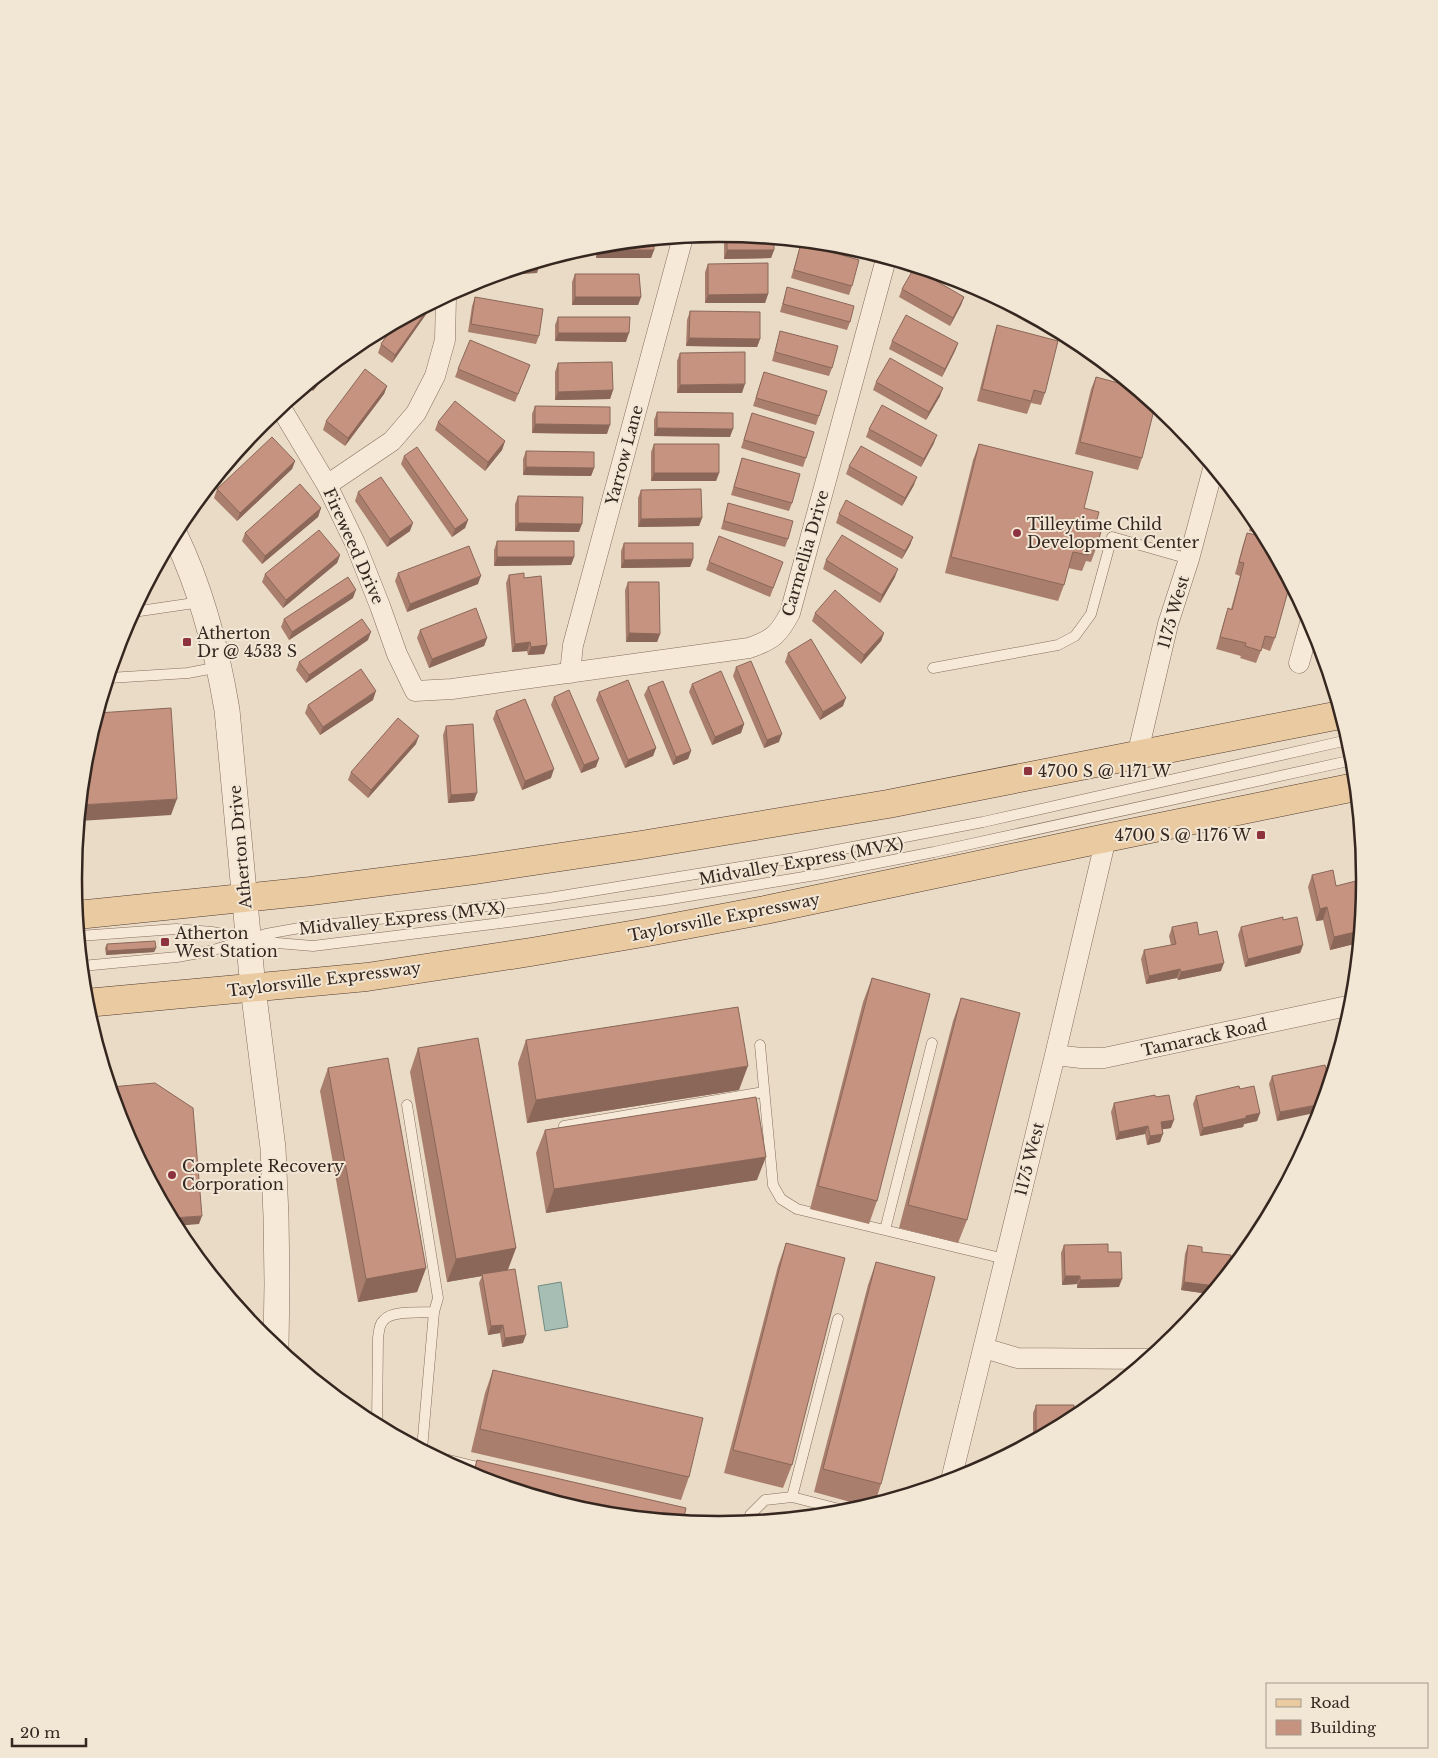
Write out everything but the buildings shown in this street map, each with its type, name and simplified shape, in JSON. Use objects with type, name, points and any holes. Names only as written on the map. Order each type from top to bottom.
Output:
[{"type":"main road","points":[[84,913],[311,891],[474,870],[661,842],[888,804],[1334,716]]},
{"type":"main road","name":"Taylorsville Expressway","points":[[95,1002],[367,977],[639,934],[824,898],[1106,838],[1349,789]]},
{"type":"street","name":"Yarrow Lane","points":[[570,673],[573,645],[681,244]]},
{"type":"street","name":"Carmellia Drive","points":[[415,691],[452,689],[749,648],[766,642],[781,630],[790,613],[801,578],[885,264]]},
{"type":"street","points":[[327,485],[392,441],[416,413],[435,376],[445,340],[446,304]]},
{"type":"street","name":"Fireweed Drive","points":[[285,414],[327,485],[355,543],[397,654],[415,691]]},
{"type":"street","name":"1175 West","points":[[1137,756],[1168,624],[1189,559],[1211,476]]},
{"type":"street","name":"Atherton Drive","points":[[179,544],[195,582],[220,667],[227,710],[252,988],[273,1148],[277,1245],[276,1336]]},
{"type":"street","points":[[1299,663],[1307,635]]},
{"type":"street","name":"1175 West","points":[[953,1471],[1106,838]]},
{"type":"street","name":"Tamarack Road","points":[[1055,1055],[1104,1058],[1342,1007]]},
{"type":"street","points":[[984,1348],[1017,1358],[1139,1358]]},
{"type":"lane","points":[[933,668],[1058,644],[1075,636],[1091,614],[1112,537],[1189,559]]},
{"type":"lane","points":[[142,611],[201,602]]},
{"type":"lane","points":[[115,678],[188,673],[220,667]]},
{"type":"lane","name":"Midvalley Express (MVX)","points":[[89,965],[177,957],[210,951],[266,934],[298,928],[549,898],[795,858],[983,822],[1340,742]]},
{"type":"lane","name":"Midvalley Express (MVX)","points":[[85,935],[176,928],[212,932],[249,940],[313,946],[508,922],[734,889],[822,874],[934,852],[1344,762]]},
{"type":"lane","points":[[885,1230],[932,1043]]},
{"type":"lane","points":[[760,1045],[773,1185],[781,1199],[797,1209],[1005,1259]]},
{"type":"lane","points":[[564,1126],[764,1092]]},
{"type":"lane","points":[[407,1105],[438,1298],[434,1312],[423,1442]]},
{"type":"lane","points":[[377,1415],[378,1338],[383,1320],[391,1314],[434,1312]]},
{"type":"lane","points":[[792,1497],[838,1319]]},
{"type":"lane","points":[[472,1466],[498,1472]]},
{"type":"lane","points":[[750,1514],[765,1500],[792,1497],[826,1506]]},
{"type":"shaded area","points":[[561,1282],[568,1327],[545,1331],[538,1286]]},
{"type":"place","name":"Tilleytime Child Development Center","points":[[1017,533]]},
{"type":"place","name":"Atherton Dr @ 4533 S","points":[[187,642]]},
{"type":"place","name":"4700 S @ 1171 W","points":[[1028,771]]},
{"type":"place","name":"4700 S @ 1176 W","points":[[1261,835]]},
{"type":"place","name":"Atherton West Station","points":[[165,942]]},
{"type":"place","name":"Complete Recovery Corporation","points":[[172,1175]]}]
